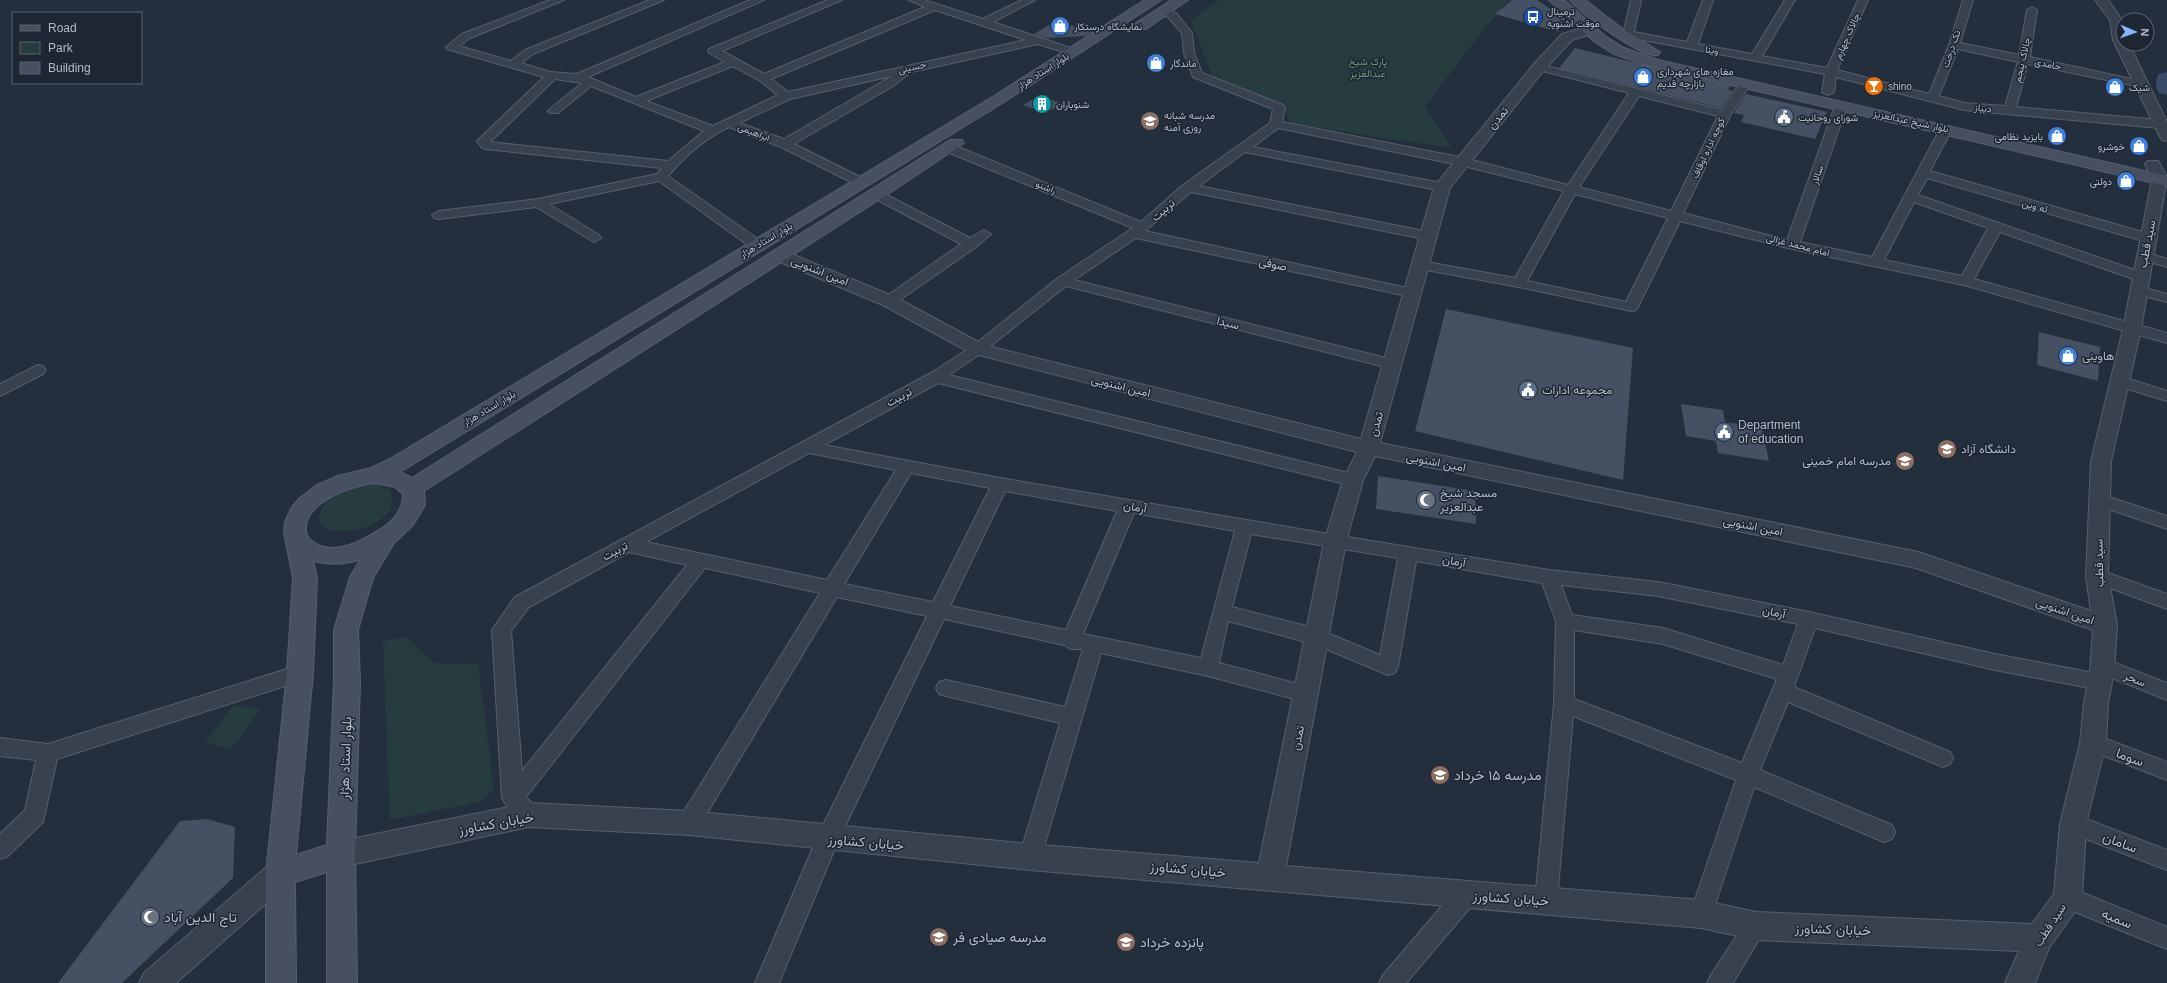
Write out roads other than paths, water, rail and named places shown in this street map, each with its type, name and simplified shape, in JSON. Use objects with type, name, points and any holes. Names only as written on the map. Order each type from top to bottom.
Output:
[{"type":"main road","name":"بلوار شیخ عبدالعزیز","points":[[1556,0],[1589,30],[1619,51],[1654,63],[1744,85],[1946,129],[2162,173]]},
{"type":"main road","name":"بلوار شیخ عبدالعزیز","points":[[1577,0],[1608,24],[1646,49],[1662,55],[1828,92],[2162,173]]},
{"type":"main road","name":"بلوار استاد هژار","points":[[375,475],[398,464],[757,245],[862,183],[1073,52],[1168,3]]},
{"type":"main road","name":"بلوار استاد هژار","points":[[412,488],[634,346],[781,256],[949,148],[1168,3]]},
{"type":"main road","points":[[1589,30],[1608,24]]},
{"type":"main road","points":[[757,245],[781,256]]},
{"type":"main road","points":[[281,983],[280,874],[300,673],[305,578],[294,531],[297,519],[305,507],[317,496],[349,479],[375,475],[397,478],[403,480],[412,488],[415,502],[410,516],[399,529],[384,540],[348,554],[331,556],[316,554],[304,549],[297,542]]},
{"type":"main road","name":"بلوار استاد هژار","points":[[342,983],[341,854],[347,681],[346,630],[362,577],[384,540]]},
{"type":"main road","points":[[280,874],[341,854]]},
{"type":"street","points":[[559,0],[466,36],[451,47],[512,65],[552,75],[583,80],[638,100],[697,126],[713,130]]},
{"type":"street","points":[[512,65],[530,52],[659,0]]},
{"type":"street","points":[[554,111],[583,80],[759,0]]},
{"type":"street","points":[[786,96],[763,78],[713,51],[837,0]]},
{"type":"street","points":[[914,0],[1073,52]]},
{"type":"street","points":[[983,23],[1030,0]]},
{"type":"street","points":[[1636,0],[1624,34],[1693,46]]},
{"type":"street","name":"وینا","points":[[1708,0],[1692,43],[1693,46],[1832,72]]},
{"type":"street","points":[[1756,57],[1790,0]]},
{"type":"street","name":"چالاک چهارم","points":[[1832,72],[1863,0]]},
{"type":"street","name":"تک درخت","points":[[1933,98],[1954,45],[1968,0]]},
{"type":"street","points":[[2101,0],[2116,20],[2120,40],[2142,84],[2159,124],[2167,137]]},
{"type":"street","points":[[1168,3],[1172,16],[1187,33],[1189,53],[1196,75],[1279,107],[1276,124],[1464,162]]},
{"type":"street","points":[[763,78],[933,6]]},
{"type":"street","name":"چالاک پنجم","points":[[2009,111],[2024,60],[2032,10]]},
{"type":"street","name":"تمدن","points":[[1270,876],[1318,636],[1335,542],[1353,480],[1369,448],[1412,294],[1430,236],[1442,187],[1464,162],[1539,67],[1567,37],[1589,30]]},
{"type":"street","name":"حسینی","points":[[786,96],[1038,41]]},
{"type":"street","name":"حامدی","points":[[1954,45],[2142,84]]},
{"type":"street","points":[[638,100],[734,62]]},
{"type":"street","points":[[1539,67],[1725,114]]},
{"type":"street","points":[[786,144],[889,84],[910,68]]},
{"type":"street","points":[[1828,92],[1832,72]]},
{"type":"street","name":"دیباز","points":[[1832,72],[1964,106],[2159,124]]},
{"type":"street","points":[[552,75],[494,129],[483,141],[486,145],[671,165]]},
{"type":"street","name":"کوچه اداره اوقاف","points":[[1519,283],[1631,307],[1725,114],[1744,85]]},
{"type":"street","points":[[1421,265],[1519,283],[1571,190],[1636,92]]},
{"type":"street","name":"ابراهیمی","points":[[729,123],[786,96]]},
{"type":"street","name":"سالار","points":[[1792,245],[1841,106]]},
{"type":"street","points":[[439,215],[538,203],[661,177],[671,165],[713,130],[729,123]]},
{"type":"street","name":"ابراهیمی","points":[[729,123],[786,144],[862,183]]},
{"type":"street","name":"تربیت","points":[[521,806],[501,630],[522,602],[936,377],[978,349],[1064,281],[1139,230],[1188,188],[1276,124]]},
{"type":"street","points":[[1876,264],[1946,129]]},
{"type":"street","name":"راشنو","points":[[949,148],[1139,230]]},
{"type":"street","points":[[1242,148],[1442,187]]},
{"type":"street","name":"امام محمد غزالی","points":[[1464,162],[1571,190],[1677,214],[1792,245],[1966,282],[2167,338]]},
{"type":"street","name":"ئه وین","points":[[1922,173],[2143,265]]},
{"type":"street","name":"سید قطب","points":[[2020,983],[2039,938],[2068,898],[2073,824],[2092,743],[2101,674],[2105,625],[2097,576],[2101,461],[2132,329],[2143,265],[2162,173]]},
{"type":"street","points":[[661,177],[757,245]]},
{"type":"street","points":[[1188,188],[1430,236]]},
{"type":"street","points":[[877,194],[971,244]]},
{"type":"street","points":[[1910,196],[1996,226],[2143,265],[2167,263]]},
{"type":"street","points":[[538,203],[594,238]]},
{"type":"street","points":[[1966,282],[1996,226]]},
{"type":"street","name":"صوفی","points":[[1139,230],[1412,294]]},
{"type":"street","points":[[889,301],[984,234]]},
{"type":"street","name":"امین اشنویی","points":[[781,256],[852,284],[889,301],[978,349],[1369,448],[1918,560],[2105,625]]},
{"type":"street","points":[[2143,265],[2167,298]]},
{"type":"street","name":"سیدا","points":[[1064,281],[1393,364]]},
{"type":"street","points":[[0,390],[38,370]]},
{"type":"street","points":[[936,377],[1353,480]]},
{"type":"street","points":[[2120,381],[2167,396]]},
{"type":"street","name":"آرمان","points":[[806,447],[1000,484],[1245,525],[1335,542],[1408,552],[1549,577],[1658,589],[1808,619],[1995,662],[2101,674]]},
{"type":"street","points":[[689,823],[906,467]]},
{"type":"street","points":[[767,983],[828,838],[1000,484]]},
{"type":"street","points":[[2100,500],[2167,523]]},
{"type":"street","points":[[1071,641],[1128,506]]},
{"type":"street","points":[[1208,668],[1221,612],[1245,525]]},
{"type":"street","points":[[628,545],[1071,641],[1208,668],[1306,694]]},
{"type":"street","points":[[1221,612],[1318,636],[1388,667],[1408,552]]},
{"type":"street","points":[[521,806],[701,560]]},
{"type":"street","points":[[2097,576],[2167,602]]},
{"type":"street","points":[[1546,900],[1564,704],[1565,621],[1549,577]]},
{"type":"street","points":[[1701,914],[1748,775],[1786,683],[1808,619]]},
{"type":"street","points":[[1565,621],[1663,636],[1786,683],[1943,758]]},
{"type":"street","points":[[1030,856],[1094,645]]},
{"type":"street","points":[[0,747],[48,753],[300,673]]},
{"type":"street","name":"سحر","points":[[2101,674],[2167,692]]},
{"type":"street","points":[[946,688],[1072,717]]},
{"type":"street","points":[[1564,704],[1748,775],[1884,832]]},
{"type":"street","name":"سوما","points":[[2092,743],[2167,771]]},
{"type":"street","points":[[0,849],[35,815],[48,753]]},
{"type":"street","name":"خیابان کشاورز","points":[[341,854],[521,806],[828,838],[1270,876],[1466,895],[1546,900],[1613,908],[1701,914],[1756,926],[2039,938]]},
{"type":"street","name":"سامان","points":[[2073,824],[2167,860]]},
{"type":"street","points":[[154,983],[280,874]]},
{"type":"street","points":[[1391,983],[1466,895]]},
{"type":"street","name":"سمیه","points":[[2068,898],[2167,938]]},
{"type":"street","points":[[1719,983],[1756,926]]},
{"type":"waterway","points":[[2167,79],[2167,88]]},
{"type":"place","name":"ترمینال موقت اشنویه","points":[[1533,17]]},
{"type":"place","name":"نمایشگاه درستکار","points":[[1060,26]]},
{"type":"place","name":"ماندگار","points":[[1156,63]]},
{"type":"place","name":"مغازه های شهرداری بازارچه قدیم","points":[[1643,77]]},
{"type":"place","name":"shino","points":[[1874,86]]},
{"type":"place","name":"شیک","points":[[2115,87]]},
{"type":"place","name":"شنوباران","points":[[1042,104]]},
{"type":"place","name":"شورای روحانیت","points":[[1784,117]]},
{"type":"place","name":"مدرسه شبانه روزی آمنه","points":[[1150,121]]},
{"type":"place","name":"بایزید نظامی","points":[[2057,136]]},
{"type":"place","name":"خوشرو","points":[[2139,146]]},
{"type":"place","name":"دولتی","points":[[2126,181]]},
{"type":"place","name":"هاوینی","points":[[2068,356]]},
{"type":"place","name":"مجموعه ادارات","points":[[1528,390]]},
{"type":"place","name":"Department of education","points":[[1724,432]]},
{"type":"place","name":"دانشگاه آزاد","points":[[1947,449]]},
{"type":"place","name":"مدرسه امام خمینی","points":[[1905,461]]},
{"type":"place","name":"مسجد شیخ عبدالعزیر","points":[[1426,500]]},
{"type":"place","name":"مدرسه ۱۵ خرداد","points":[[1440,775]]},
{"type":"place","name":"تاج الدین آباد","points":[[150,917]]},
{"type":"place","name":"مدرسه صیادی فر","points":[[939,937]]},
{"type":"place","name":"پانزده خرداد","points":[[1126,942]]},
{"type":"park label","name":"پارک شیخ عبدالعزیز","points":[[1368,66]]}]
